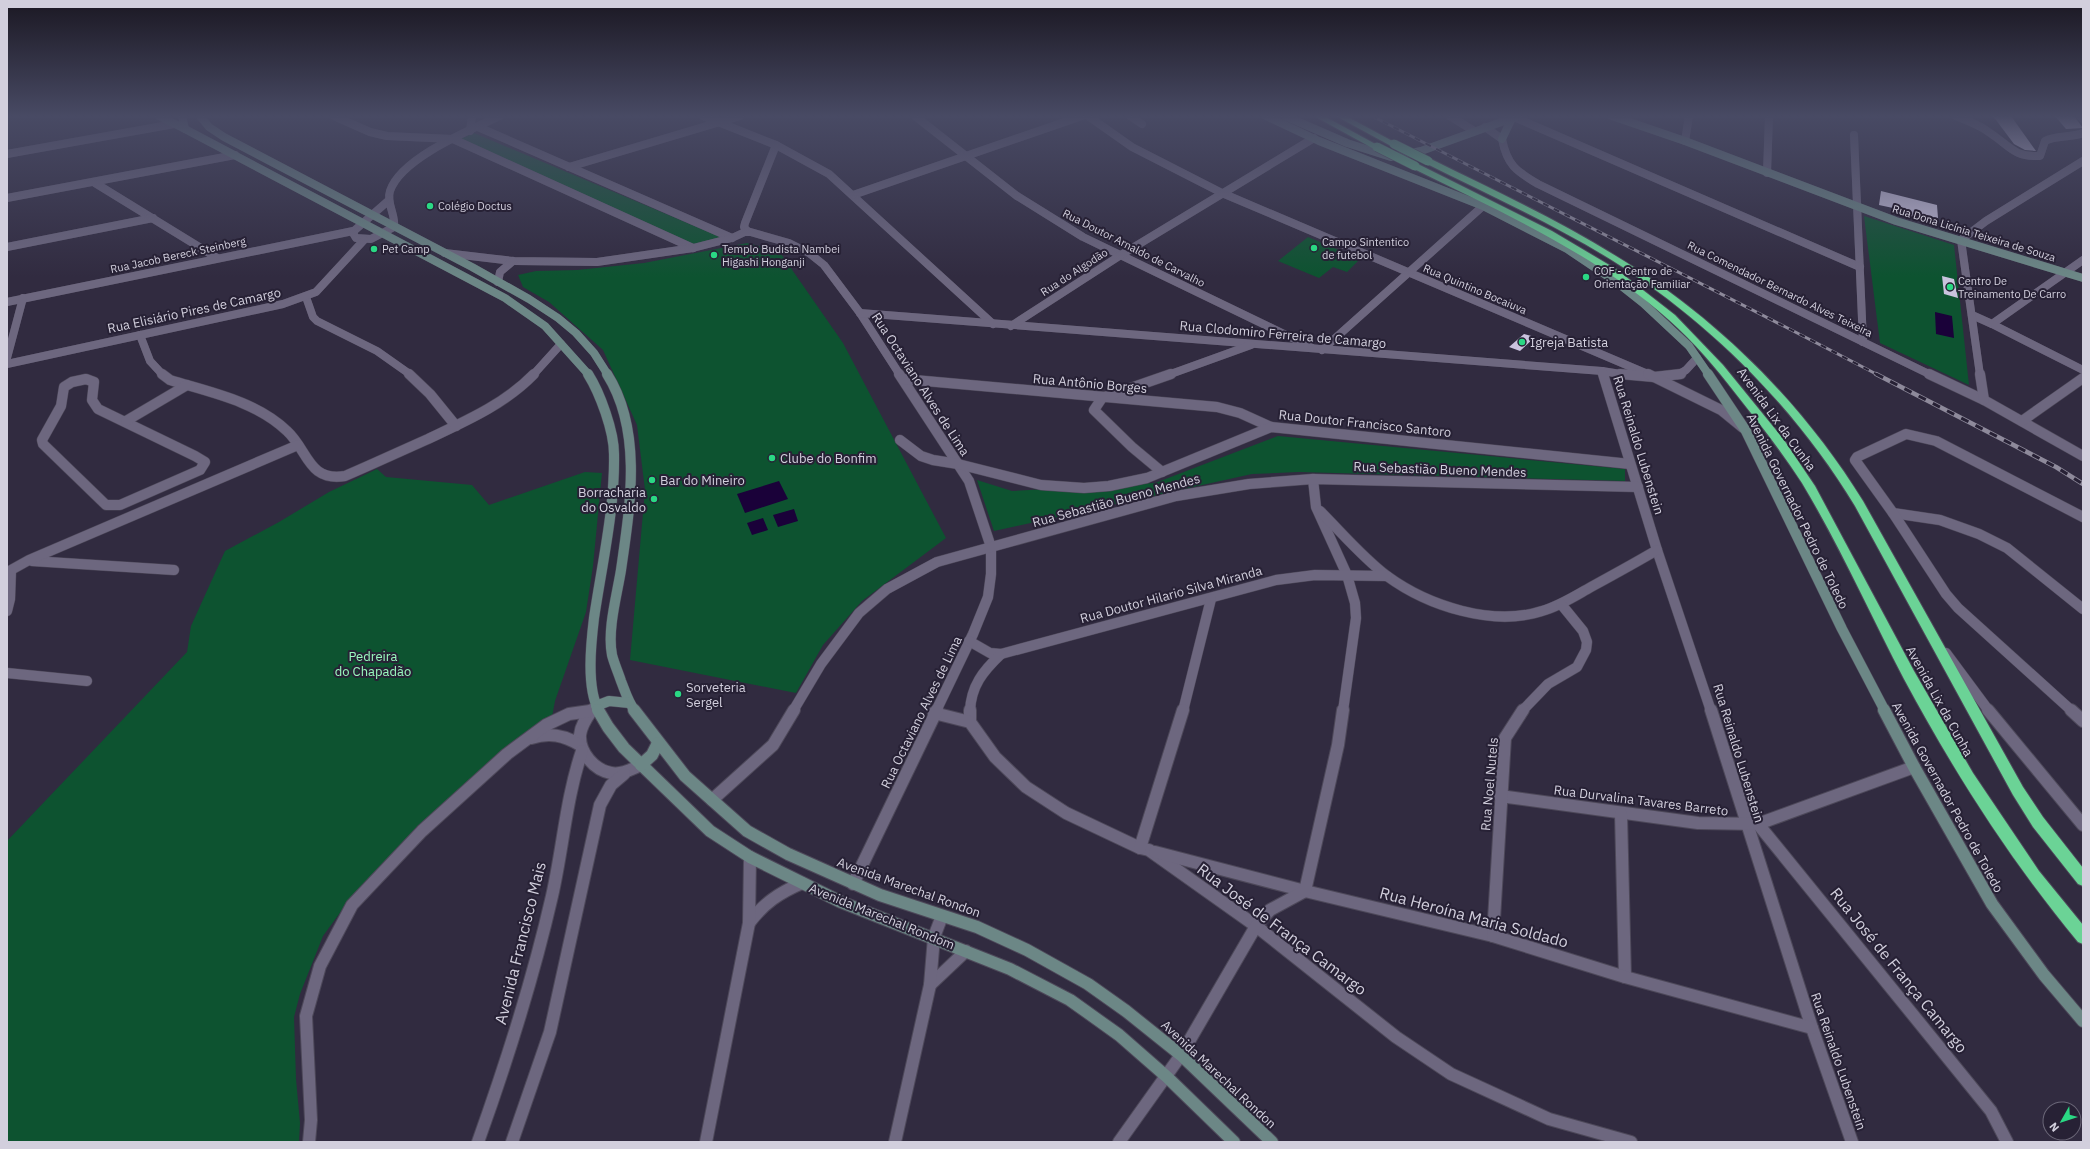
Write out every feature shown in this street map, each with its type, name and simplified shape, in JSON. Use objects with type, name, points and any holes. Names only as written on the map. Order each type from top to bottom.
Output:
[{"type":"highway","name":"Avenida Lix da Cunha","points":[[1422,170],[1577,248],[1632,284],[1673,318],[1718,362],[1784,448],[1811,489],[1910,676],[1964,773],[2036,880],[2083,937]]},
{"type":"highway","name":"Avenida Lix da Cunha","points":[[1445,170],[1543,219],[1611,256],[1665,294],[1719,338],[1783,401],[1831,460],[1872,526],[2018,791],[2038,822],[2083,879]]},
{"type":"highway","points":[[1521,223],[1560,239]]},
{"type":"highway","points":[[1577,248],[1644,302]]},
{"type":"main road","name":"Avenida Marechal Rondom","points":[[260,170],[358,226],[384,234],[526,311],[545,326],[586,370],[597,388],[607,418],[614,453],[610,509],[590,647],[593,709],[624,748],[641,765],[710,831],[750,857],[840,902],[1010,969],[1070,1000],[1119,1035],[1166,1077],[1234,1142]]},
{"type":"main road","name":"Avenida Marechal Rondon","points":[[285,170],[528,298],[576,333],[594,353],[612,380],[622,404],[628,432],[630,469],[628,519],[612,628],[612,654],[629,703],[658,743],[686,776],[747,831],[788,854],[853,884],[977,927],[1052,963],[1088,984],[1126,1011],[1181,1055],[1226,1100],[1272,1142]]},
{"type":"main road","name":"Avenida Governador Pedro de Toledo","points":[[1393,170],[1521,223],[1590,264],[1644,302],[1690,347],[1731,404],[1746,431],[1842,629],[1914,767],[1992,904],[2044,975],[2083,1021]]},
{"type":"main road","name":"Rua Dona Licínia Teixeira de Souza","points":[[1758,170],[1858,207],[2083,278]]},
{"type":"main road","points":[[593,709],[609,701],[629,703]]},
{"type":"main road","points":[[641,765],[652,755],[658,743]]},
{"type":"street","points":[[7,198],[162,170]]},
{"type":"street","points":[[388,201],[395,221],[394,227],[384,234],[364,240],[356,238],[358,226],[372,216],[388,201],[392,186],[400,176],[408,170]]},
{"type":"street","points":[[521,170],[693,248]]},
{"type":"street","points":[[575,170],[732,238]]},
{"type":"street","points":[[445,253],[513,261],[570,263],[597,262],[693,248],[732,238],[747,231],[745,223],[766,170]]},
{"type":"street","points":[[821,170],[853,195],[993,324]]},
{"type":"street","points":[[853,195],[926,170]]},
{"type":"street","name":"Rua Doutor Arnaldo de Carvalho","points":[[984,170],[1043,213],[1083,237],[1319,350]]},
{"type":"street","name":"Rua Quintino Bocaiuva","points":[[1176,170],[1222,193],[1656,377],[1721,410],[1746,431]]},
{"type":"street","name":"Rua do Algodão","points":[[1011,326],[1121,255],[1261,170]]},
{"type":"street","name":"Rua Comendador Bernardo Alves Teixeira","points":[[1518,170],[1538,184],[1984,400],[2083,456]]},
{"type":"street","points":[[1636,170],[1860,267]]},
{"type":"street","points":[[1856,170],[1863,342]]},
{"type":"street","points":[[1984,400],[1961,240],[1986,221],[2069,170]]},
{"type":"street","points":[[95,183],[217,258]]},
{"type":"street","points":[[1319,350],[1409,273],[1483,206]]},
{"type":"street","points":[[7,248],[154,218]]},
{"type":"street","name":"Rua Jacob Bereck Steinberg","points":[[7,302],[217,258],[358,226]]},
{"type":"street","name":"Rua Octaviano Alves de Lima","points":[[747,231],[789,243],[809,253],[824,265],[860,314],[969,481],[991,547],[992,574],[988,596],[969,641],[853,884]]},
{"type":"street","name":"Rua Elisiário Pires de Camargo","points":[[7,364],[283,304],[306,297],[321,287],[364,240]]},
{"type":"street","points":[[1992,324],[2083,260]]},
{"type":"street","points":[[498,282],[497,274],[499,270],[513,261]]},
{"type":"street","points":[[306,297],[316,322],[378,352],[397,364],[425,389],[456,426]]},
{"type":"street","points":[[7,358],[23,298]]},
{"type":"street","name":"Rua Clodomiro Ferreira de Camargo","points":[[860,314],[1602,371],[1656,377],[1676,376],[1682,373],[1697,358]]},
{"type":"street","points":[[1972,315],[2083,370]]},
{"type":"street","points":[[140,335],[148,360],[154,368],[170,380],[243,403],[288,431],[309,462],[323,475],[333,478],[345,476],[373,464],[456,426],[498,404],[522,386],[561,344]]},
{"type":"street","points":[[1162,472],[1132,447],[1094,410],[1102,398],[1255,344]]},
{"type":"street","name":"Rua Reinaldo Lubenstein","points":[[1602,371],[1657,550],[1725,751],[1752,825],[1812,1028],[1852,1142]]},
{"type":"street","points":[[2022,421],[2083,378]]},
{"type":"street","points":[[86,379],[94,382],[92,398],[94,405],[98,409],[126,421],[205,462],[203,466],[191,475],[140,498],[120,505],[106,505],[43,444],[43,436],[61,406],[63,398],[62,390],[68,384],[78,380],[86,379]]},
{"type":"street","name":"Rua Antônio Borges","points":[[903,379],[1102,398],[1217,407],[1240,413],[1271,426]]},
{"type":"street","points":[[126,421],[187,385]]},
{"type":"street","name":"Rua Doutor Francisco Santoro","points":[[900,440],[921,456],[1041,485],[1084,488],[1109,486],[1147,478],[1271,426],[1630,464]]},
{"type":"street","points":[[2083,518],[1936,440],[1906,434],[1857,457],[1855,460],[1857,465],[1893,513],[1946,594],[1958,608],[2083,721]]},
{"type":"street","points":[[7,611],[12,600],[9,576],[11,570],[29,560],[298,445]]},
{"type":"street","points":[[1120,1142],[1181,1055],[1256,926],[1270,910],[1305,891],[1338,745],[1356,618],[1355,603],[1347,575],[1316,507],[1313,479]]},
{"type":"street","name":"Rua Sebastião Bueno Mendes","points":[[712,800],[773,744],[821,664],[859,613],[887,589],[913,573],[937,562],[1176,496],[1249,484],[1313,479],[1638,487]]},
{"type":"street","points":[[1316,507],[1387,576],[1404,587],[1436,601],[1488,615],[1510,616],[1536,614],[1561,604],[1657,550]]},
{"type":"street","points":[[1893,513],[1940,520],[1984,537],[2007,548],[2083,608]]},
{"type":"street","points":[[29,560],[174,570]]},
{"type":"street","name":"Rua Doutor Hilario Silva Miranda","points":[[1001,654],[1211,599],[1276,580],[1315,575],[1387,576]]},
{"type":"street","points":[[1144,849],[1182,715],[1211,599]]},
{"type":"street","name":"Rua Noel Nutels","points":[[1493,936],[1500,796],[1505,738],[1518,715],[1548,684],[1577,667],[1586,650],[1587,642],[1583,631],[1561,604]]},
{"type":"street","points":[[1926,625],[1982,703],[2083,826]]},
{"type":"street","points":[[969,641],[986,651],[1001,654]]},
{"type":"street","points":[[934,713],[970,722],[969,704],[973,688],[980,675],[1001,654]]},
{"type":"street","points":[[7,673],[87,681]]},
{"type":"street","points":[[309,1142],[311,1120],[306,1016],[312,990],[334,939],[352,905],[422,832],[507,754],[546,726],[569,714],[593,709]]},
{"type":"street","name":"Avenida Francisco Mais","points":[[478,1142],[516,1028],[553,894],[571,791],[581,748],[583,723],[593,709]]},
{"type":"street","name":"Rua José de França Camargo","points":[[970,722],[1002,765],[1026,787],[1056,806],[1144,849],[1256,926],[1396,1037],[1451,1074],[1550,1118],[1631,1142]]},
{"type":"street","points":[[522,742],[549,734],[562,735],[581,748],[590,762],[611,774],[624,774],[633,771],[641,765]]},
{"type":"street","name":"Rua Durvalina Tavares Barreto","points":[[1500,796],[1621,814],[1698,823],[1752,825],[1914,767]]},
{"type":"street","points":[[512,1142],[550,1032],[600,805],[611,785],[624,774]]},
{"type":"street","points":[[1621,814],[1625,977]]},
{"type":"street","name":"Rua José de França Camargo","points":[[1752,825],[1991,1111],[2007,1142]]},
{"type":"street","name":"Rua Heroína Maria Soldado","points":[[1144,849],[1305,891],[1493,936],[1625,977],[1812,1028]]},
{"type":"street","points":[[706,1142],[749,923],[750,857]]},
{"type":"street","points":[[749,923],[762,904],[776,895],[802,883]]},
{"type":"street","points":[[895,1142],[930,985],[934,938],[942,916]]},
{"type":"street","points":[[930,985],[966,951]]},
{"type":"green space","points":[[525,170],[561,170],[723,238],[694,245]]},
{"type":"green space","points":[[1864,216],[1954,245],[1969,385],[1880,343]]},
{"type":"green space","name":"Campo Sintentico de futebol","points":[[1308,237],[1360,259],[1347,272],[1333,267],[1319,278],[1278,261]]},
{"type":"green space","name":"Clube do Bonfim","points":[[747,243],[779,251],[843,343],[946,538],[862,601],[823,645],[796,693],[630,660],[645,490],[637,425],[603,350],[549,302],[523,287],[518,275],[536,271],[577,270],[644,263]]},
{"type":"green space","points":[[1278,436],[1625,469],[1625,481],[1299,472],[1252,474],[994,531],[977,480],[1012,491],[1155,483]]},
{"type":"green space","name":"Pedreira do Chapadão","points":[[377,469],[386,477],[472,485],[489,505],[585,472],[602,473],[593,566],[586,612],[555,701],[552,717],[350,899],[323,936],[300,994],[294,1017],[296,1079],[300,1123],[299,1142],[7,1142],[7,841],[187,652],[191,626],[225,551],[279,522],[329,492]]},
{"type":"shaded area","points":[[1935,312],[1952,316],[1954,338],[1936,334]]},
{"type":"shaded area","points":[[779,481],[788,499],[745,513],[737,494]]},
{"type":"shaded area","points":[[794,509],[798,521],[778,527],[773,515]]},
{"type":"shaded area","points":[[763,518],[768,530],[752,535],[747,523]]},
{"type":"building","points":[[1881,191],[1937,205],[1938,218],[1928,216],[1925,221],[1907,215],[1907,211],[1879,205]]},
{"type":"building","name":"Centro De Treinamento De Carro","points":[[1942,276],[1954,279],[1958,298],[1944,294]]},
{"type":"building","name":"Igreja Batista","points":[[1524,334],[1535,337],[1520,351],[1509,347]]},
{"type":"railway","points":[[1477,170],[1878,375]]},
{"type":"railway","points":[[1876,374],[2056,467],[2083,484]]},
{"type":"place","name":"Colégio Doctus","points":[[430,206]]},
{"type":"place","name":"Campo Sintentico de futebol","points":[[1314,248]]},
{"type":"place","name":"Pet Camp","points":[[374,249]]},
{"type":"place","name":"Templo Budista Nambei Higashi Honganji","points":[[714,255]]},
{"type":"place","name":"COF - Centro de Orientação Familiar","points":[[1586,277]]},
{"type":"place","name":"Centro De Treinamento De Carro","points":[[1950,287]]},
{"type":"place","name":"Igreja Batista","points":[[1522,342]]},
{"type":"place","name":"Clube do Bonfim","points":[[772,458]]},
{"type":"place","name":"Bar do Mineiro","points":[[652,480]]},
{"type":"place","name":"Borracharia do Osvaldo","points":[[654,499]]},
{"type":"place","name":"Sorveteria Sergel","points":[[678,694]]}]
